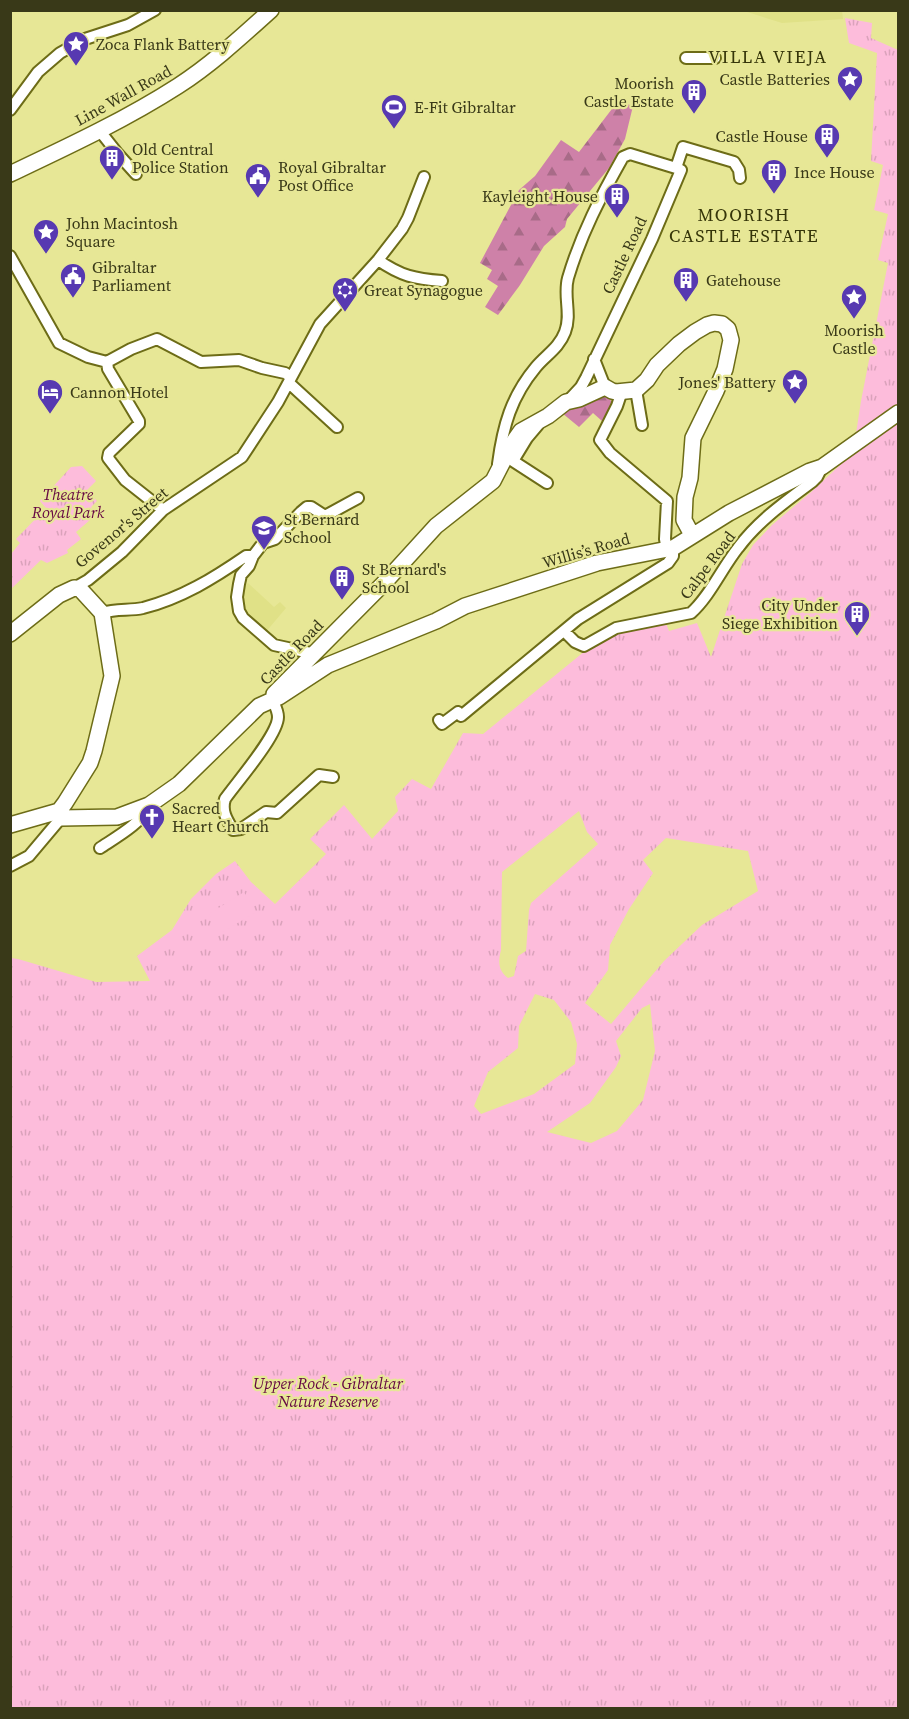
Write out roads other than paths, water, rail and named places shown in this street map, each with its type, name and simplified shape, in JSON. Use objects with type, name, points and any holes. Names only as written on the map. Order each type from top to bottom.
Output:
[{"type":"street","points":[[10,110],[38,72],[60,53],[85,39],[128,25],[155,10]]},
{"type":"street","name":"Line Wall Road","points":[[10,174],[136,112],[179,86],[222,54],[271,10]]},
{"type":"street","points":[[686,58],[715,58]]},
{"type":"street","points":[[99,130],[136,174]]},
{"type":"street","points":[[495,478],[511,404],[536,368],[560,343],[565,332],[568,320],[568,278],[584,232],[623,157],[630,154],[676,168],[683,147],[734,162],[739,170],[740,178]]},
{"type":"street","name":"Castle Road","points":[[568,401],[581,387],[652,238],[681,170],[676,168]]},
{"type":"street","name":"Govenor's Street","points":[[10,633],[59,595],[88,580],[122,552],[163,510],[243,457],[290,380],[320,324],[378,260],[405,223],[424,177]]},
{"type":"street","points":[[10,256],[59,343],[88,357],[107,362],[131,349],[158,339],[201,362],[239,360],[285,373],[337,427]]},
{"type":"street","points":[[378,260],[406,276],[442,281]]},
{"type":"street","points":[[670,549],[665,539],[667,501],[610,453],[600,440],[617,406],[629,391],[647,380],[657,365],[690,335],[714,323],[722,324],[728,329],[731,340],[725,369],[693,438],[684,520],[692,535]]},
{"type":"street","points":[[594,359],[605,387],[612,391],[629,391]]},
{"type":"street","points":[[107,362],[108,369],[140,423],[109,453],[108,458],[125,480],[163,510]]},
{"type":"street","points":[[495,478],[521,431],[568,401],[579,399],[605,387]]},
{"type":"street","points":[[629,391],[642,424]]},
{"type":"street","name":"Willis’s Road","points":[[272,699],[279,697],[328,665],[436,621],[465,606],[597,563],[639,553],[670,549],[729,513],[822,467],[898,413]]},
{"type":"street","points":[[547,416],[526,438],[513,461],[547,483]]},
{"type":"street","name":"Calpe Road","points":[[564,631],[575,642],[584,646],[616,628],[693,611],[742,542],[763,520],[812,482],[822,467]]},
{"type":"street","name":"Castle Road","points":[[10,825],[58,812],[117,817],[149,805],[179,784],[259,706],[272,699],[284,682],[315,654],[385,582],[442,519],[495,478]]},
{"type":"street","points":[[315,654],[274,645],[243,618],[237,597],[238,584],[241,575],[263,543],[275,539],[307,507],[325,516],[358,498]]},
{"type":"street","name":"Calpe Road","points":[[439,720],[442,724],[458,712],[461,716],[578,618],[668,563],[674,555],[670,549]]},
{"type":"street","points":[[102,613],[119,609],[141,608],[178,596],[205,583],[246,556],[253,556]]},
{"type":"street","points":[[10,866],[29,856],[90,764],[112,676],[102,613],[80,589],[74,588]]},
{"type":"street","points":[[272,699],[278,717],[276,725],[269,740],[225,799],[223,805],[224,814],[233,830],[241,829],[266,812],[277,813],[319,774],[333,777]]},
{"type":"street","points":[[100,848],[127,830],[146,813],[149,805]]},
{"type":"place","name":"Zoca Flank Battery","points":[[76,67]]},
{"type":"place","name":"Castle Batteries","points":[[850,102]]},
{"type":"place","name":"Moorish Castle Estate","points":[[694,115]]},
{"type":"place","name":"E-Fit Gibraltar","points":[[394,130]]},
{"type":"place","name":"Castle House","points":[[827,159]]},
{"type":"place","name":"Old Central Police Station","points":[[112,181]]},
{"type":"place","name":"Ince House","points":[[774,195]]},
{"type":"place","name":"Royal Gibraltar Post Office","points":[[258,199]]},
{"type":"place","name":"Kayleight House","points":[[617,219]]},
{"type":"place","name":"John Macintosh Square","points":[[46,255]]},
{"type":"place","name":"Gibraltar Parliament","points":[[73,299]]},
{"type":"place","name":"Gatehouse","points":[[686,303]]},
{"type":"place","name":"Great Synagogue","points":[[345,313]]},
{"type":"place","name":"Moorish Castle","points":[[854,320]]},
{"type":"place","name":"Jones' Battery","points":[[795,405]]},
{"type":"place","name":"Cannon Hotel","points":[[50,415]]},
{"type":"place","name":"St Bernard School","points":[[264,551]]},
{"type":"place","name":"St Bernard's School","points":[[342,601]]},
{"type":"place","name":"City Under Siege Exhibition","points":[[857,637]]},
{"type":"place","name":"Sacred Heart Church","points":[[152,840]]},
{"type":"district","name":"VILLA VIEJA","points":[[768,57]]},
{"type":"district","name":"MOORISH CASTLE ESTATE","points":[[744,225]]},
{"type":"park label","name":"Theatre Royal Park","points":[[68,503]]},
{"type":"park label","name":"Upper Rock - Gibraltar Nature Reserve","points":[[328,1392]]}]
